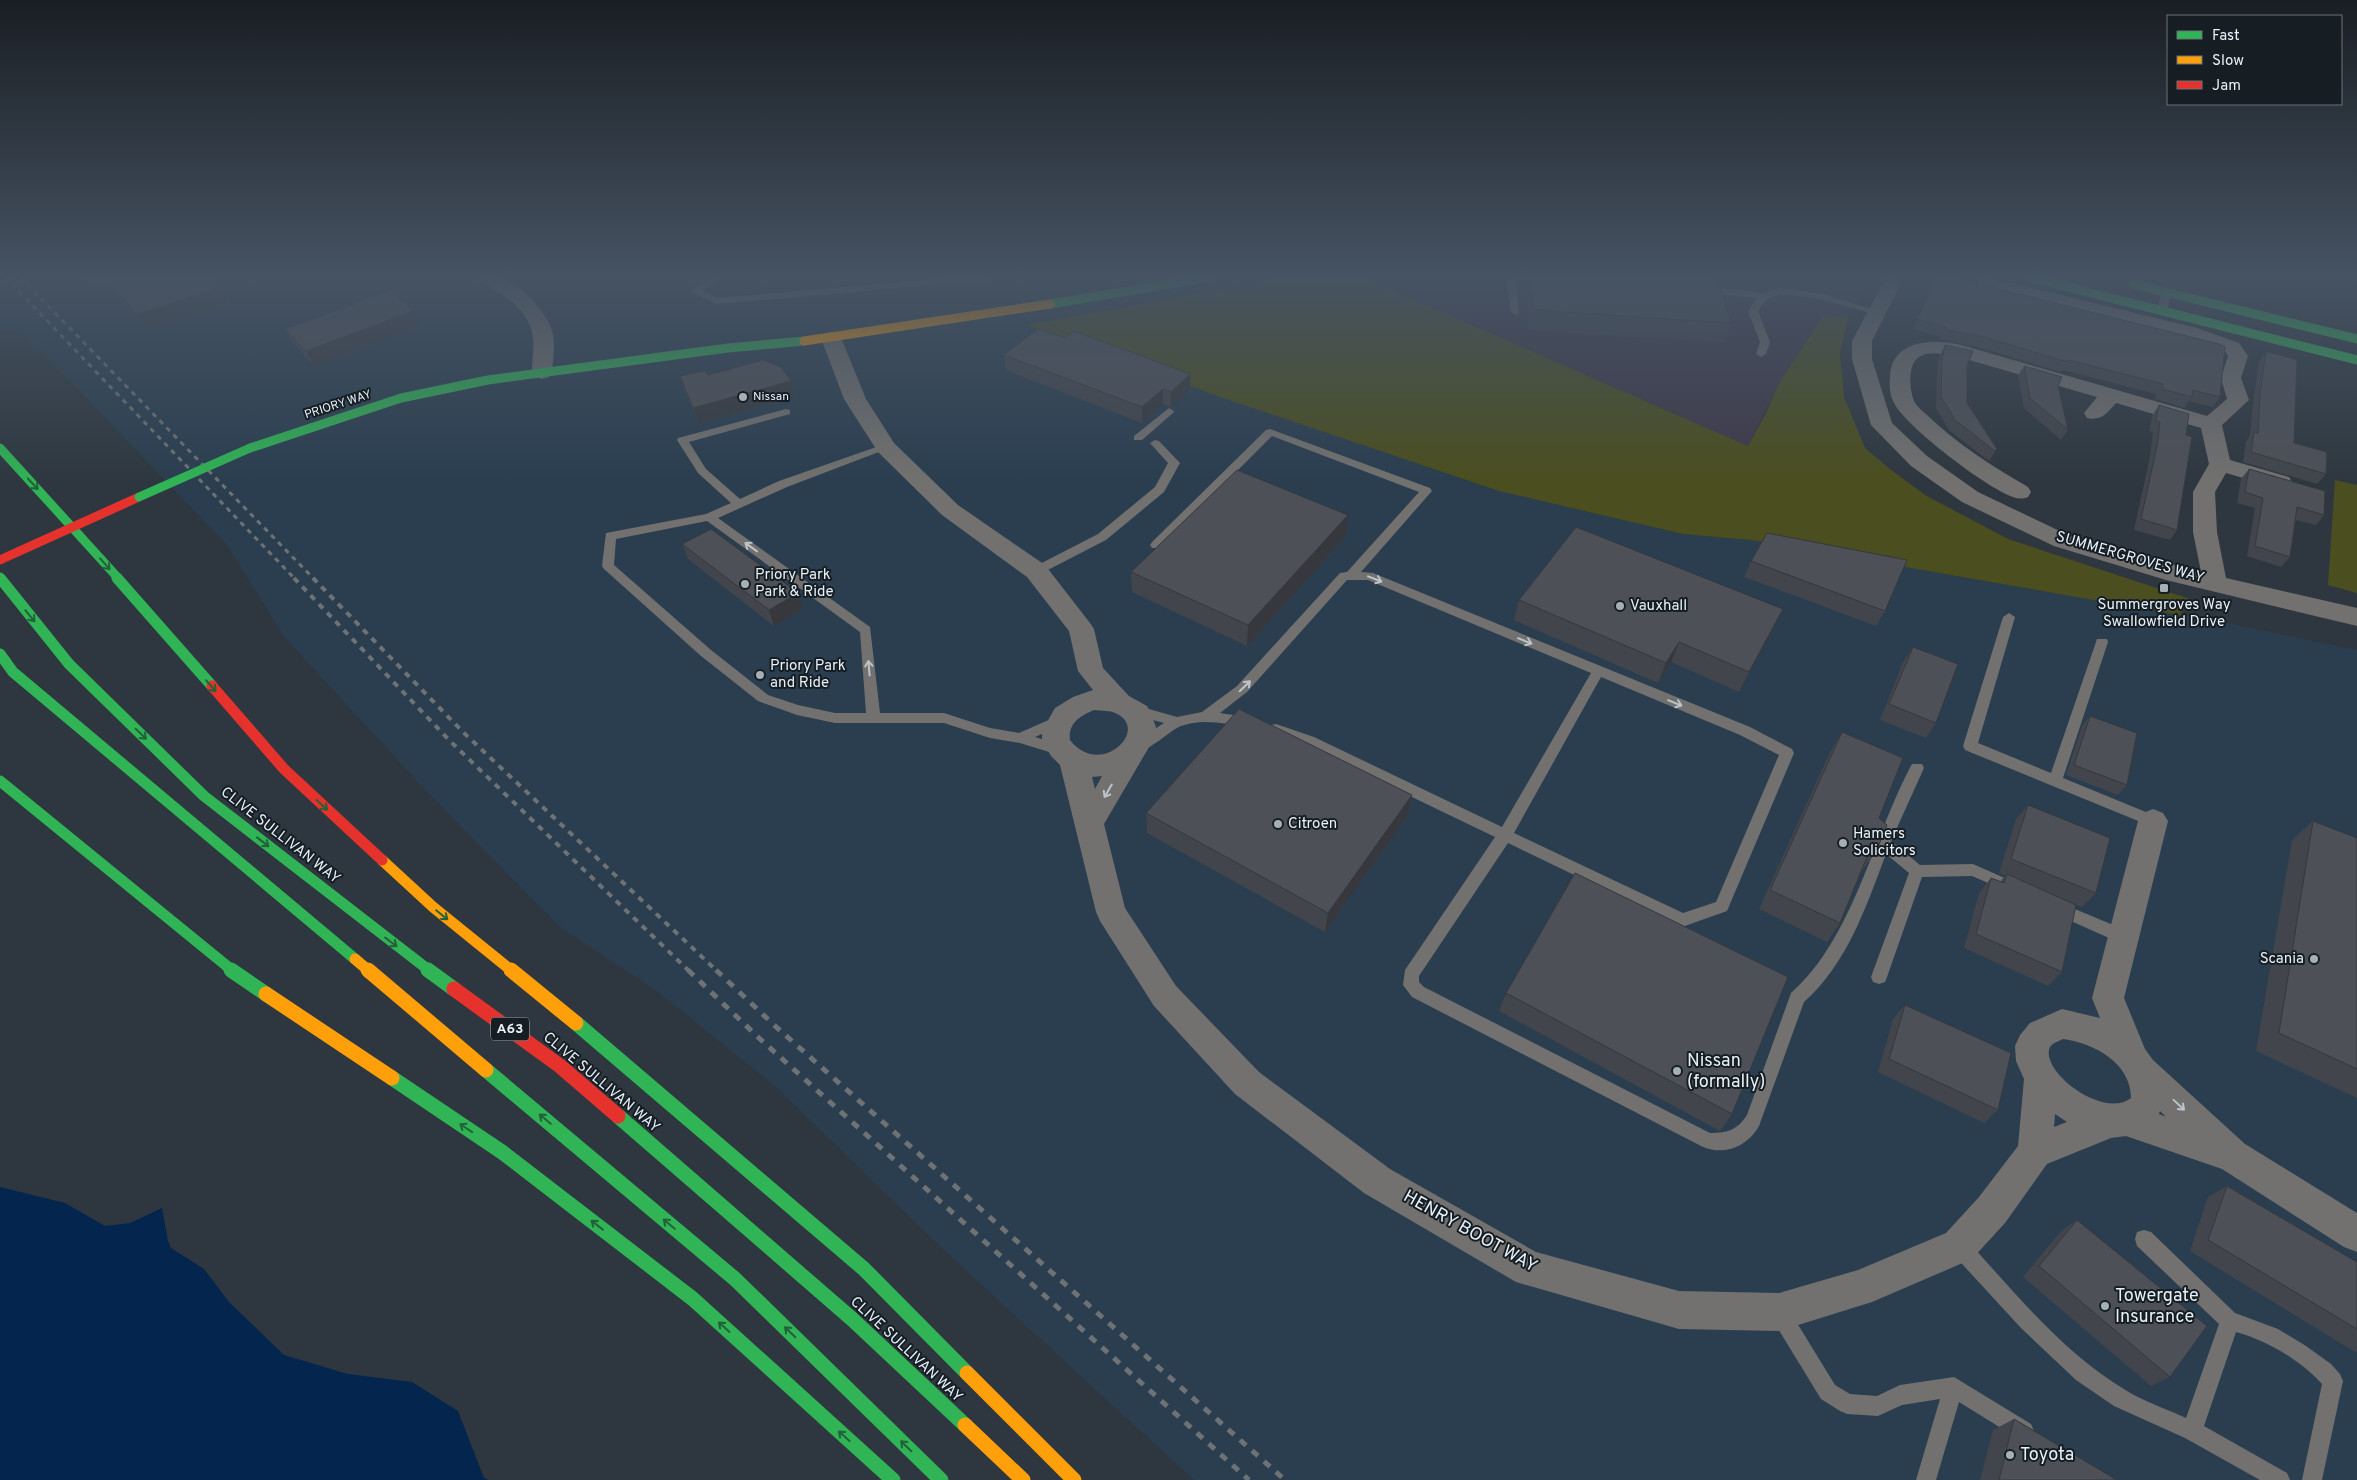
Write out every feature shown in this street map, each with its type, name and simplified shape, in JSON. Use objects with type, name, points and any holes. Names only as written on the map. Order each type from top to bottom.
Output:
[{"type":"main road","name":"PRIORY WAY","points":[[0,560],[250,448],[401,398],[488,380],[542,372],[762,346]]},
{"type":"main road","points":[[2302,346],[2357,360]]},
{"type":"main road","points":[[0,448],[73,527],[284,769],[433,907],[558,1007],[864,1269],[1074,1480]]},
{"type":"main road","name":"CLIVE SULLIVAN WAY","points":[[0,578],[69,664],[204,796],[391,943],[560,1066],[852,1319],[1023,1480]]},
{"type":"main road","points":[[0,654],[13,672],[735,1279],[941,1480]]},
{"type":"main road","points":[[0,781],[234,972],[502,1152],[693,1299],[893,1480]]},
{"type":"street","points":[[542,346],[542,372]]},
{"type":"street","points":[[834,346],[855,399],[886,447],[950,510],[1036,571],[1081,629],[1091,672],[1139,717],[1143,727],[1142,738],[1088,826]]},
{"type":"street","name":"SUMMERGROVES WAY","points":[[1862,346],[1862,359],[1882,425],[1919,461],[1970,497],[2062,541],[2166,572],[2215,582],[2357,617]]},
{"type":"street","points":[[1934,346],[1954,349],[2211,424]]},
{"type":"street","points":[[1934,346],[1912,351],[1902,363],[1900,381],[1905,404],[1932,433],[1983,463],[2020,492]]},
{"type":"street","points":[[2211,424],[2238,400],[2231,378],[2238,356],[2229,346]]},
{"type":"street","points":[[2094,413],[2112,394]]},
{"type":"street","points":[[2211,424],[2220,464],[2204,492],[2205,532],[2215,582]]},
{"type":"street","points":[[2220,464],[2299,488]]},
{"type":"street","points":[[1091,672],[1056,730],[1056,741],[1068,755],[1086,764],[1101,765],[1115,762],[1132,752]]},
{"type":"street","points":[[1064,715],[1079,704],[1093,700],[1126,706]]},
{"type":"street","name":"HENRY BOOT WAY","points":[[1068,755],[1111,912],[1165,996],[1247,1083],[1377,1181],[1528,1269],[1679,1310],[1779,1312],[1859,1289],[1959,1246],[1992,1210],[2035,1152]]},
{"type":"street","points":[[2041,1079],[2035,1152],[2140,1113],[2147,1102],[2148,1088],[2108,998],[2153,821]]},
{"type":"street","points":[[2108,998],[2062,1024],[2048,1028],[2037,1036],[2032,1048],[2034,1063],[2041,1079],[2054,1094],[2071,1107],[2090,1117],[2119,1121],[2233,1156]]},
{"type":"street","points":[[2062,1024],[2080,1026],[2099,1032],[2117,1042],[2137,1064],[2233,1156],[2357,1234]]},
{"type":"lane","points":[[1761,354],[1764,346]]},
{"type":"lane","points":[[1138,438],[1169,411]]},
{"type":"lane","points":[[739,504],[702,471],[682,440],[786,412]]},
{"type":"lane","points":[[1156,544],[1270,432],[1426,491],[1350,576]]},
{"type":"lane","points":[[1036,571],[1102,537],[1160,489],[1174,463],[1156,443]]},
{"type":"lane","points":[[886,447],[783,484],[709,517],[610,536],[608,566],[706,653],[763,698],[797,710],[835,718],[873,716],[944,718],[990,733],[1020,738],[1068,755]]},
{"type":"lane","points":[[709,517],[866,630],[873,716]]},
{"type":"lane","points":[[1132,752],[1177,722],[1206,716],[1260,724],[1308,741],[1682,920],[1722,906],[1787,753],[1745,731],[1368,576],[1344,576],[1242,689],[1206,716]]},
{"type":"lane","points":[[2008,618],[1970,746],[2153,821]]},
{"type":"lane","points":[[2055,781],[2102,642]]},
{"type":"lane","points":[[1598,671],[1505,835],[1432,941],[1411,975],[1411,985],[1418,992],[1709,1141],[1724,1142],[1738,1138],[1749,1130],[1796,998],[1811,988],[1831,958],[1849,925],[1917,768]]},
{"type":"lane","points":[[1126,706],[1177,722]]},
{"type":"lane","points":[[1020,738],[1064,715]]},
{"type":"lane","points":[[1883,843],[1917,871],[1973,870],[2026,894]]},
{"type":"lane","points":[[1879,977],[1917,871]]},
{"type":"lane","points":[[2044,902],[2124,937]]},
{"type":"lane","points":[[2144,1239],[2230,1321],[2244,1324],[2287,1346],[2333,1381],[2312,1480]]},
{"type":"lane","points":[[1959,1246],[2028,1321],[2083,1373],[2120,1398],[2192,1431],[2280,1480]]},
{"type":"lane","points":[[1779,1312],[1828,1392],[1847,1404],[1878,1406],[1900,1395],[1954,1387],[2040,1441]]},
{"type":"lane","points":[[2192,1431],[2230,1321]]},
{"type":"lane","points":[[1926,1480],[1954,1387]]},
{"type":"shaded area","points":[[36,346],[1084,346],[1220,397],[1499,491],[1683,534],[1751,540],[2232,624],[2357,650],[2357,1480],[1194,1480],[948,1254],[775,1086],[657,991],[560,927],[432,797],[286,639],[227,545]]},
{"type":"shaded area","points":[[1520,346],[1803,346],[1779,383],[1748,446]]},
{"type":"green space","points":[[1083,346],[1520,346],[1748,446],[1766,413],[1779,383],[1803,346],[1842,346],[1840,354],[1844,397],[1865,448],[1925,495],[2008,539],[2190,599],[2180,615],[1751,540],[1683,534],[1499,491],[1220,397]]},
{"type":"green space","points":[[2335,480],[2357,485],[2357,593],[2328,585]]},
{"type":"water","points":[[0,1187],[65,1203],[105,1226],[130,1223],[162,1208],[171,1248],[204,1269],[229,1302],[284,1355],[348,1374],[412,1382],[458,1411],[484,1478],[489,1480],[0,1480]]},
{"type":"building","points":[[301,346],[319,346],[306,351]]},
{"type":"building","points":[[1016,346],[1115,346],[1190,374],[1171,392],[1163,389],[1142,407],[1004,355]]},
{"type":"building","points":[[1945,346],[1973,351],[1967,366],[1967,403],[1997,449],[1995,451],[1955,420],[1941,397],[1942,360]]},
{"type":"building","points":[[2014,346],[2225,347],[2220,397],[2193,390],[2192,397],[2162,389],[2163,384],[2068,360],[2067,362]]},
{"type":"building","points":[[2266,351],[2297,360],[2294,443],[2327,452],[2326,474],[2251,452],[2254,432],[2258,433],[2260,393]]},
{"type":"building","points":[[763,360],[781,367],[791,381],[693,408],[680,376],[704,371],[708,375]]},
{"type":"building","points":[[2024,366],[2062,377],[2058,386],[2068,430],[2030,398]]},
{"type":"building","points":[[2159,405],[2189,414],[2186,435],[2192,437],[2177,530],[2141,519],[2157,446],[2160,422],[2156,421]]},
{"type":"building","points":[[2249,469],[2325,491],[2324,515],[2297,507],[2290,557],[2255,546],[2263,498],[2245,492]]},
{"type":"building","points":[[1237,470],[1348,515],[1248,625],[1131,572]]},
{"type":"building","name":"Vauxhall","points":[[1576,527],[1783,609],[1749,672],[1679,642],[1666,663],[1519,600]]},
{"type":"building","points":[[711,529],[798,593],[769,610],[682,544]]},
{"type":"building","points":[[1767,533],[1907,560],[1885,611],[1751,561]]},
{"type":"building","points":[[1913,647],[1958,664],[1936,723],[1889,704]]},
{"type":"building","name":"Citroen","points":[[1239,709],[1412,795],[1328,913],[1146,813]]},
{"type":"building","points":[[2090,716],[2137,733],[2127,785],[2074,765]]},
{"type":"building","points":[[1842,732],[1903,758],[1879,818],[1887,825],[1876,852],[1869,852],[1840,923],[1770,890]]},
{"type":"building","points":[[2028,805],[2110,838],[2096,893],[2011,859]]},
{"type":"building","name":"Scania","points":[[2313,821],[2357,838],[2357,1069],[2279,1033]]},
{"type":"building","name":"Nissan (formally)","points":[[1575,873],[1788,977],[1732,1114],[1506,993]]},
{"type":"building","points":[[2007,874],[2076,905],[2062,972],[1976,934],[1991,878],[2004,883]]},
{"type":"building","points":[[1905,1005],[2011,1053],[1998,1110],[1889,1059]]},
{"type":"building","points":[[2227,1186],[2357,1262],[2357,1329],[2208,1240]]},
{"type":"building","name":"Towergate Insurance","points":[[2077,1220],[2207,1326],[2170,1377],[2039,1266]]},
{"type":"building","points":[[2014,1419],[2117,1480],[1999,1480]]},
{"type":"railway","points":[[71,346],[295,579]]},
{"type":"railway","points":[[87,346],[314,579]]},
{"type":"railway","points":[[294,578],[450,741],[689,971]]},
{"type":"railway","points":[[313,578],[464,733],[717,971]]},
{"type":"railway","points":[[688,970],[759,1038],[1249,1480]]},
{"type":"railway","points":[[716,970],[774,1025],[1285,1480]]},
{"type":"traffic: fast","points":[[250,448],[401,398],[488,380],[749,346]]},
{"type":"traffic: fast","points":[[2302,346],[2357,360]]},
{"type":"traffic: fast","points":[[0,448],[73,527],[212,686]]},
{"type":"traffic: fast","points":[[139,497],[250,448]]},
{"type":"traffic: fast","points":[[0,578],[69,664],[204,796],[391,943],[454,989]]},
{"type":"traffic: fast","points":[[0,654],[13,672],[355,959]]},
{"type":"traffic: fast","points":[[0,781],[234,972],[266,994]]},
{"type":"traffic: fast","points":[[576,1023],[864,1269],[967,1373]]},
{"type":"traffic: fast","points":[[486,1070],[735,1279],[941,1480]]},
{"type":"traffic: fast","points":[[392,1078],[502,1152],[693,1299],[893,1480]]},
{"type":"traffic: fast","points":[[618,1116],[852,1319],[965,1425]]},
{"type":"traffic: slow","points":[[382,860],[433,907],[576,1023]]},
{"type":"traffic: slow","points":[[355,959],[486,1070]]},
{"type":"traffic: slow","points":[[266,994],[392,1078]]},
{"type":"traffic: slow","points":[[967,1373],[1074,1480]]},
{"type":"traffic: slow","points":[[965,1425],[1023,1480]]},
{"type":"traffic: jam","points":[[0,560],[139,497]]},
{"type":"traffic: jam","points":[[212,686],[284,769],[382,860]]},
{"type":"traffic: jam","points":[[454,989],[560,1066],[618,1116]]},
{"type":"place","name":"Nissan","points":[[743,397]]},
{"type":"place","name":"Priory Park Park & Ride","points":[[745,584]]},
{"type":"place","name":"Summergroves Way Swallowfield Drive","points":[[2164,588]]},
{"type":"place","name":"Vauxhall","points":[[1620,606]]},
{"type":"place","name":"Priory Park and Ride","points":[[760,675]]},
{"type":"place","name":"Citroen","points":[[1278,824]]},
{"type":"place","name":"Hamers Solicitors","points":[[1843,843]]},
{"type":"place","name":"Scania","points":[[2314,959]]},
{"type":"place","name":"Nissan (formally)","points":[[1677,1071]]},
{"type":"place","name":"Towergate Insurance","points":[[2105,1306]]},
{"type":"place","name":"Toyota","points":[[2010,1455]]}]
